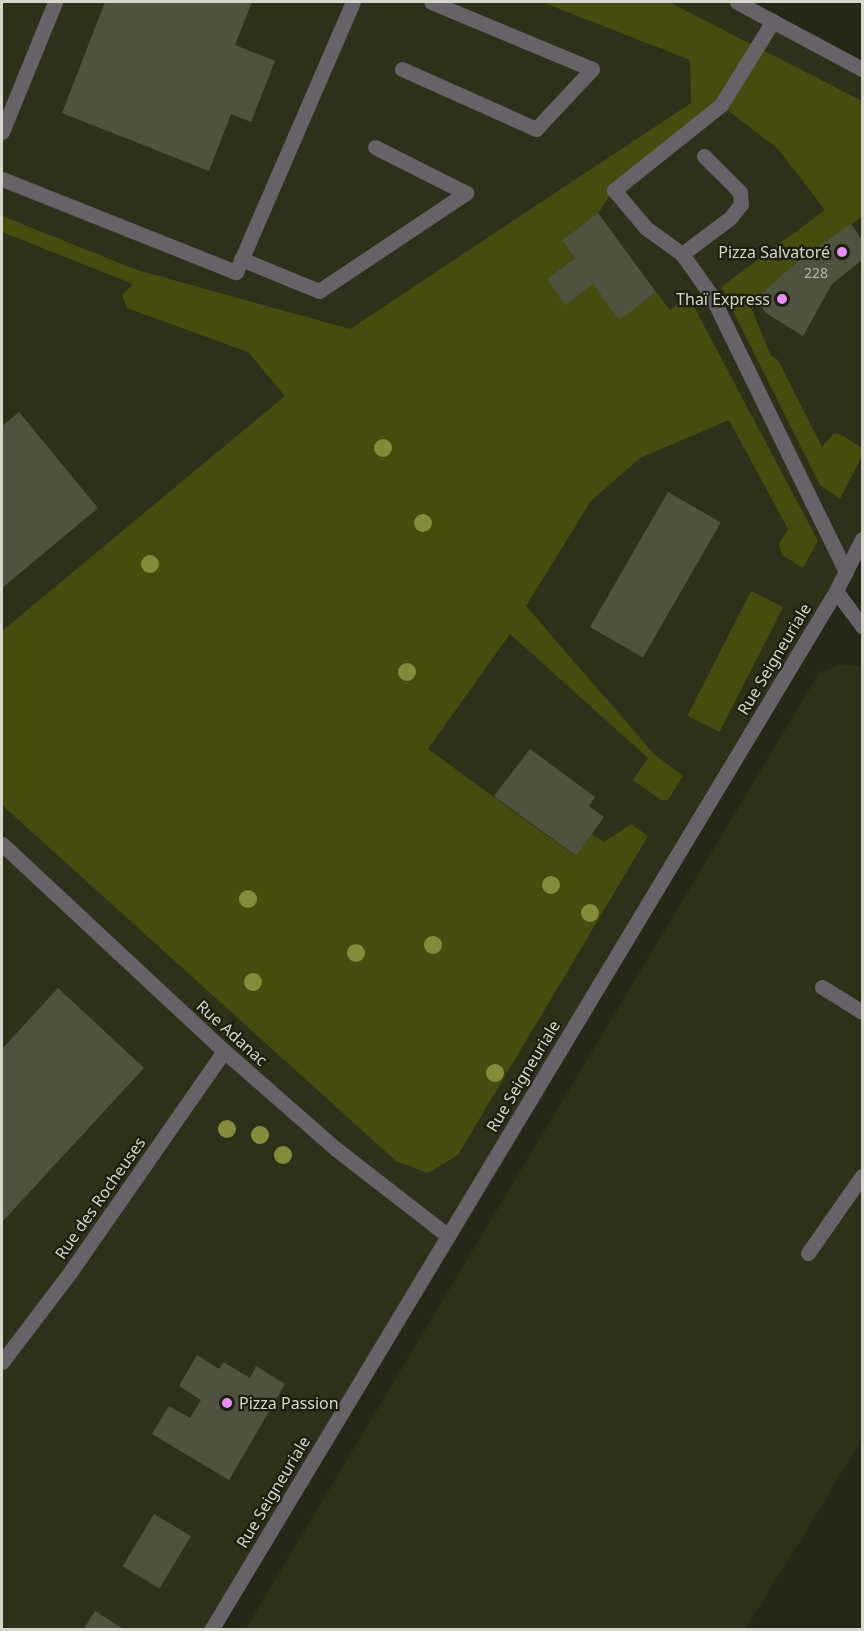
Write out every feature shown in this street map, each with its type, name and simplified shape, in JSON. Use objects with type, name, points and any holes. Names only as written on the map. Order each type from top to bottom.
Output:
[{"type":"street","points":[[2,132],[55,2]]},
{"type":"street","points":[[2,180],[236,272],[353,2]]},
{"type":"street","points":[[402,69],[536,129],[592,69],[431,2]]},
{"type":"street","points":[[737,2],[862,69]]},
{"type":"street","points":[[773,21],[721,105],[614,190],[646,228],[682,254],[711,295],[846,572]]},
{"type":"street","points":[[241,260],[319,291],[466,193],[375,147]]},
{"type":"street","points":[[682,254],[730,218],[741,204],[740,192],[704,156]]},
{"type":"street","name":"Rue Seigneuriale","points":[[212,1629],[836,591],[862,538]]},
{"type":"street","points":[[836,591],[862,626]]},
{"type":"street","name":"Rue Adanac","points":[[2,844],[224,1051],[336,1149],[448,1236]]},
{"type":"street","points":[[822,987],[862,1012]]},
{"type":"street","name":"Rue des Rocheuses","points":[[2,1362],[71,1271],[224,1051]]},
{"type":"street","points":[[808,1253],[862,1176]]},
{"type":"shaded area","points":[[2,2],[737,2],[862,69],[862,539],[212,1629],[2,1630]]},
{"type":"shaded area","points":[[838,665],[862,666],[862,1438],[817,1514],[745,1629],[245,1630],[819,673]]},
{"type":"green space","points":[[542,2],[669,2],[862,101],[862,217],[798,261],[750,305],[771,356],[778,360],[822,447],[834,433],[840,434],[862,448],[862,456],[840,499],[820,485],[721,287],[825,210],[778,149],[721,105],[614,190],[598,213],[562,240],[575,258],[547,279],[565,304],[593,284],[619,319],[656,292],[670,310],[685,299],[691,301],[818,541],[803,568],[782,555],[779,544],[788,529],[729,420],[640,458],[591,501],[526,606],[654,754],[683,776],[668,800],[661,800],[633,780],[648,758],[510,634],[428,749],[575,856],[592,834],[604,842],[631,824],[648,836],[458,1155],[428,1173],[396,1161],[2,805],[2,631],[285,396],[248,352],[127,308],[122,295],[133,284],[2,232],[2,216],[137,270],[350,329],[691,103],[690,60]]},
{"type":"green space","points":[[751,591],[783,607],[720,732],[687,716]]},
{"type":"building","points":[[105,2],[252,2],[235,45],[275,61],[251,122],[231,114],[209,171],[62,113]]},
{"type":"building","points":[[598,213],[656,292],[619,320],[593,284],[565,305],[547,279],[575,258],[562,240]]},
{"type":"building","points":[[851,224],[862,240],[862,260],[832,284],[803,336],[766,313],[756,299],[798,261]]},
{"type":"building","points":[[19,412],[98,508],[2,588],[2,426]]},
{"type":"building","points":[[668,492],[721,522],[643,658],[590,627]]},
{"type":"building","points":[[530,749],[595,797],[589,806],[604,817],[576,856],[494,796]]},
{"type":"building","points":[[58,988],[144,1068],[2,1222],[2,1049]]},
{"type":"building","points":[[197,1355],[219,1369],[223,1362],[250,1378],[256,1366],[285,1384],[229,1480],[152,1434],[169,1406],[190,1418],[201,1400],[179,1386]]},
{"type":"building","points":[[154,1514],[191,1536],[159,1588],[123,1566]]},
{"type":"building","points":[[95,1611],[125,1630],[83,1630]]},
{"type":"place","name":"Pizza Salvatoré","points":[[842,252]]},
{"type":"place","name":"Thaï Express","points":[[782,299]]},
{"type":"place","name":"Pizza Passion","points":[[227,1403]]}]
